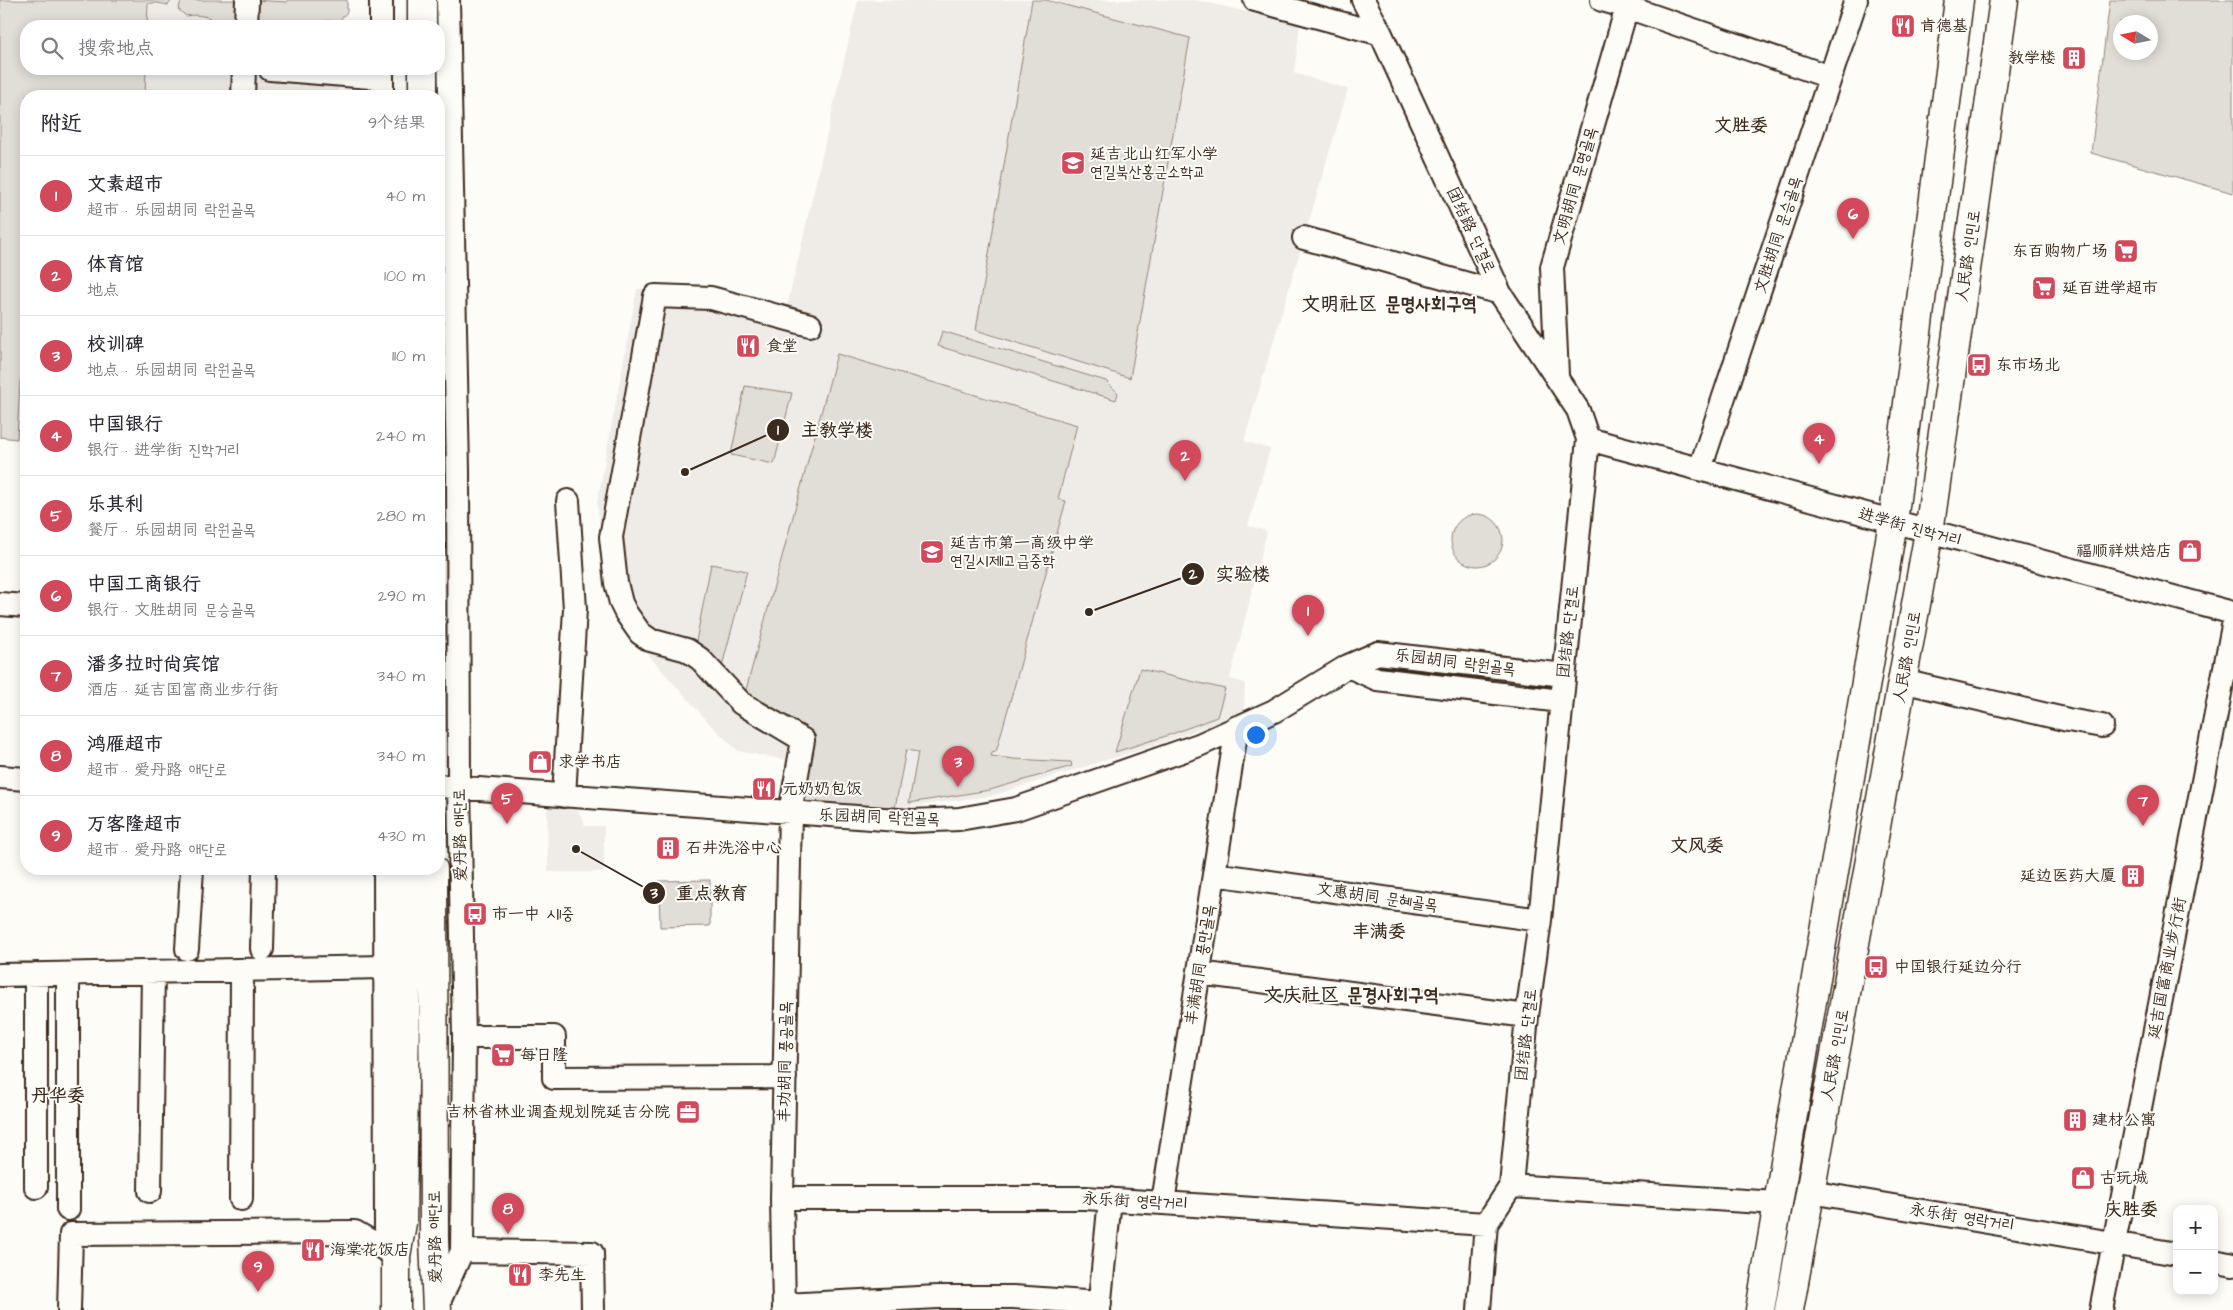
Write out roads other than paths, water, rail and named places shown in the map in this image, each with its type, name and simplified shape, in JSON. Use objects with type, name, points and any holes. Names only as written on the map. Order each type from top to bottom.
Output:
[{"type":"main road","points":[[406,0],[406,20]]},
{"type":"main road","points":[[422,0],[422,20]]},
{"type":"main road","name":"人民路 인민로","points":[[1760,1310],[1893,522],[1959,0]]},
{"type":"main road","name":"人民路 인민로","points":[[1789,1310],[1929,532],[2004,0]]},
{"type":"main road","points":[[423,75],[424,90]]},
{"type":"main road","points":[[388,78],[401,90]]},
{"type":"main road","name":"爱丹路 애단로","points":[[396,1310],[396,1256],[402,1223],[407,875]]},
{"type":"main road","name":"爱丹路 애단로","points":[[434,875],[434,1240],[437,1308]]},
{"type":"street","points":[[246,20],[247,0]]},
{"type":"street","points":[[381,0],[381,20]]},
{"type":"street","name":"爱丹路 애단로","points":[[437,1308],[462,1251],[464,1037],[449,786],[458,470],[448,0]]},
{"type":"street","points":[[1255,0],[1381,34]]},
{"type":"street","name":"团结路 단결로","points":[[1363,0],[1381,34],[1500,293],[1578,410],[1588,439],[1540,920],[1527,1016],[1511,1186],[1486,1224],[1479,1310]]},
{"type":"street","points":[[1602,0],[1628,3],[1830,77]]},
{"type":"street","name":"文胜胡同 문승골목","points":[[1700,469],[1856,0]]},
{"type":"street","name":"文明胡同 문명골목","points":[[1557,376],[1552,267],[1628,3]]},
{"type":"street","points":[[242,90],[244,75]]},
{"type":"street","points":[[349,75],[388,78]]},
{"type":"street","points":[[1304,238],[1500,293]]},
{"type":"street","name":"丰功胡同 풍공골목","points":[[784,1307],[782,1198],[790,813],[803,740],[742,703],[700,659],[686,650],[650,640],[640,633],[621,603],[616,583],[611,537],[655,296],[711,298],[810,325]]},
{"type":"street","name":"进学街 진학거리","points":[[1588,439],[2233,613]]},
{"type":"street","points":[[564,796],[575,609],[568,501]]},
{"type":"street","points":[[0,604],[20,606]]},
{"type":"street","name":"延吉国富商业步行街","points":[[2101,1310],[2233,626]]},
{"type":"street","name":"乐园胡同 락원골목","points":[[449,786],[911,822],[959,820],[1016,809],[1199,745],[1274,711],[1348,666],[1378,654],[1564,675]]},
{"type":"street","name":"乐园胡同 락원골목","points":[[1348,666],[1377,679],[1561,700]]},
{"type":"street","points":[[1902,681],[2068,720],[2102,726]]},
{"type":"street","name":"丰满胡同 풍만골목","points":[[1163,1202],[1237,727]]},
{"type":"street","points":[[0,777],[20,778]]},
{"type":"street","name":"文惠胡同 문혜골목","points":[[1214,874],[1540,920]]},
{"type":"street","points":[[187,949],[192,875]]},
{"type":"street","points":[[262,950],[264,875]]},
{"type":"street","name":"爱丹路 애단로","points":[[385,875],[386,1229],[396,1256]]},
{"type":"street","points":[[0,975],[384,967]]},
{"type":"street","points":[[241,1199],[242,970]]},
{"type":"street","points":[[150,1191],[153,972]]},
{"type":"street","points":[[1199,973],[1527,1016]]},
{"type":"street","points":[[36,974],[36,1188]]},
{"type":"street","points":[[68,974],[68,1210]]},
{"type":"street","points":[[464,1037],[554,1037],[554,1078],[785,1077]]},
{"type":"street","points":[[1511,1186],[1777,1203]]},
{"type":"street","name":"永乐街 영락거리","points":[[1810,1192],[2173,1253]]},
{"type":"street","name":"永乐街 영락거리","points":[[782,1198],[1110,1199],[1486,1224]]},
{"type":"street","points":[[784,1307],[966,1297],[1013,1297],[1099,1307],[1110,1199]]},
{"type":"street","points":[[69,1310],[71,1234],[354,1232],[396,1256]]},
{"type":"street","points":[[462,1251],[592,1253],[593,1310]]},
{"type":"street","points":[[2218,1262],[2233,1265]]},
{"type":"place","name":"肯德基","points":[[1903,26]]},
{"type":"place","name":"教学楼","points":[[2074,58]]},
{"type":"place","name":"延吉北山红军小学 연길북산홍군소학교","points":[[1073,163]]},
{"type":"place","name":"中国工商银行","points":[[1853,239]]},
{"type":"place","name":"东百购物广场","points":[[2126,251]]},
{"type":"place","name":"延百进学超市","points":[[2044,288]]},
{"type":"place","name":"食堂","points":[[748,346]]},
{"type":"place","name":"东市场北","points":[[1979,365]]},
{"type":"place","name":"中国银行","points":[[1819,464]]},
{"type":"place","name":"主教学楼","points":[[685,472]]},
{"type":"place","name":"体育馆","points":[[1185,481]]},
{"type":"place","name":"福顺祥烘焙店","points":[[2190,551]]},
{"type":"place","name":"延吉市第一高级中学 연길시제1고급중학","points":[[932,552]]},
{"type":"place","name":"实验楼","points":[[1089,612]]},
{"type":"place","name":"文素超市","points":[[1308,636]]},
{"type":"place","name":"求学书店","points":[[540,762]]},
{"type":"place","name":"校训碑","points":[[958,787]]},
{"type":"place","name":"元奶奶包饭","points":[[764,789]]},
{"type":"place","name":"乐其利","points":[[507,824]]},
{"type":"place","name":"潘多拉时尚宾馆","points":[[2143,826]]},
{"type":"place","name":"石井洗浴中心","points":[[668,848]]},
{"type":"place","name":"重点教育","points":[[576,849]]},
{"type":"place","name":"延边医药大厦","points":[[2133,876]]},
{"type":"place","name":"市一中 시1중","points":[[475,914]]},
{"type":"place","name":"中国银行延边分行","points":[[1876,967]]},
{"type":"place","name":"每日隆","points":[[503,1055]]},
{"type":"place","name":"吉林省林业调查规划院延吉分院","points":[[688,1112]]},
{"type":"place","name":"建材公寓","points":[[2075,1120]]},
{"type":"place","name":"古玩城","points":[[2083,1178]]},
{"type":"place","name":"鸿雁超市","points":[[508,1234]]},
{"type":"place","name":"海棠花饭店","points":[[313,1250]]},
{"type":"place","name":"李先生","points":[[520,1275]]},
{"type":"place","name":"万客隆超市","points":[[258,1292]]},
{"type":"district","name":"文胜委","points":[[1741,125]]},
{"type":"district","name":"文明社区 문명사회구역","points":[[1389,304]]},
{"type":"district","name":"文风委","points":[[1697,845]]},
{"type":"district","name":"丰满委","points":[[1379,931]]},
{"type":"district","name":"文庆社区 문경사회구역","points":[[1351,995]]},
{"type":"district","name":"丹华委","points":[[58,1095]]},
{"type":"district","name":"庆胜委","points":[[2131,1209]]}]
